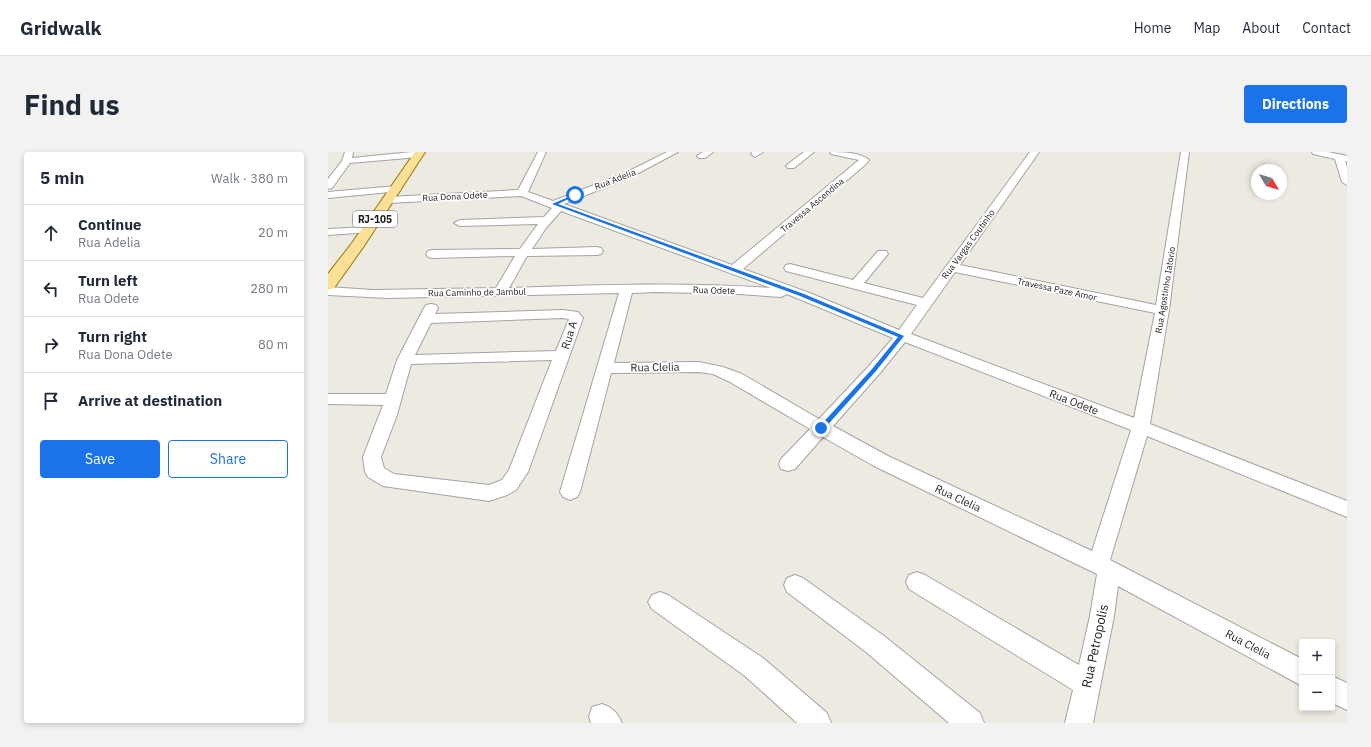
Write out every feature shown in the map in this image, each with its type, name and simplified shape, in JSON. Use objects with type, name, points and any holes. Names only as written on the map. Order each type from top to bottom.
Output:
[{"type":"main road","name":"RJ-105","points":[[328,285],[393,194],[419,153]]},
{"type":"main road","points":[[328,265],[347,260]]},
{"type":"street","points":[[522,193],[542,152]]},
{"type":"street","name":"Rua Adelia","points":[[557,205],[628,175],[674,152]]},
{"type":"street","points":[[791,166],[810,152]]},
{"type":"street","name":"Travessa Ascendina","points":[[734,270],[864,160],[856,154],[834,152]]},
{"type":"street","name":"Rua Vargas Coutinho","points":[[902,336],[1035,152]]},
{"type":"street","name":"Rua Agostinho Iatorio","points":[[1141,427],[1162,310],[1185,152]]},
{"type":"street","points":[[1316,152],[1343,158],[1347,182]]},
{"type":"street","points":[[328,186],[348,156],[419,153]]},
{"type":"street","name":"Rua Dona Odete","points":[[328,196],[522,193]]},
{"type":"street","name":"Rua Odete","points":[[522,193],[802,295],[902,336],[1141,427],[1347,509]]},
{"type":"street","points":[[500,292],[524,252],[557,205]]},
{"type":"street","points":[[460,223],[546,220]]},
{"type":"street","points":[[328,232],[367,230]]},
{"type":"street","points":[[432,254],[597,251]]},
{"type":"street","points":[[856,285],[882,254]]},
{"type":"street","name":"Travessa Paze Amor","points":[[951,267],[1162,310]]},
{"type":"street","points":[[790,268],[926,303]]},
{"type":"street","points":[[570,492],[627,288]]},
{"type":"street","name":"Rua Odete","points":[[627,288],[712,289],[802,295]]},
{"type":"street","name":"Rua Caminho de Jambul","points":[[328,291],[368,294],[627,288]]},
{"type":"street","name":"Rua A","points":[[393,400],[372,457],[375,472],[390,480],[489,493],[500,490],[509,485],[518,472],[576,318],[572,315],[428,313],[405,360]]},
{"type":"street","points":[[788,464],[874,370],[902,336]]},
{"type":"street","points":[[328,399],[393,400],[405,360],[562,356]]},
{"type":"street","name":"Rua Clelia","points":[[605,368],[699,367],[716,370],[736,378],[821,428],[894,467],[1103,567],[1299,671]]},
{"type":"street","name":"Rua Petropolis","points":[[1079,723],[1102,616],[1103,567],[1141,427]]},
{"type":"street","points":[[917,582],[1087,684]]},
{"type":"street","points":[[795,585],[875,644],[970,723]]},
{"type":"street","points":[[660,602],[754,667],[817,723]]},
{"type":"street","points":[[1335,691],[1347,697]]},
{"type":"route","points":[[575,195],[554,204],[802,295],[902,336],[874,370],[821,428]]}]
